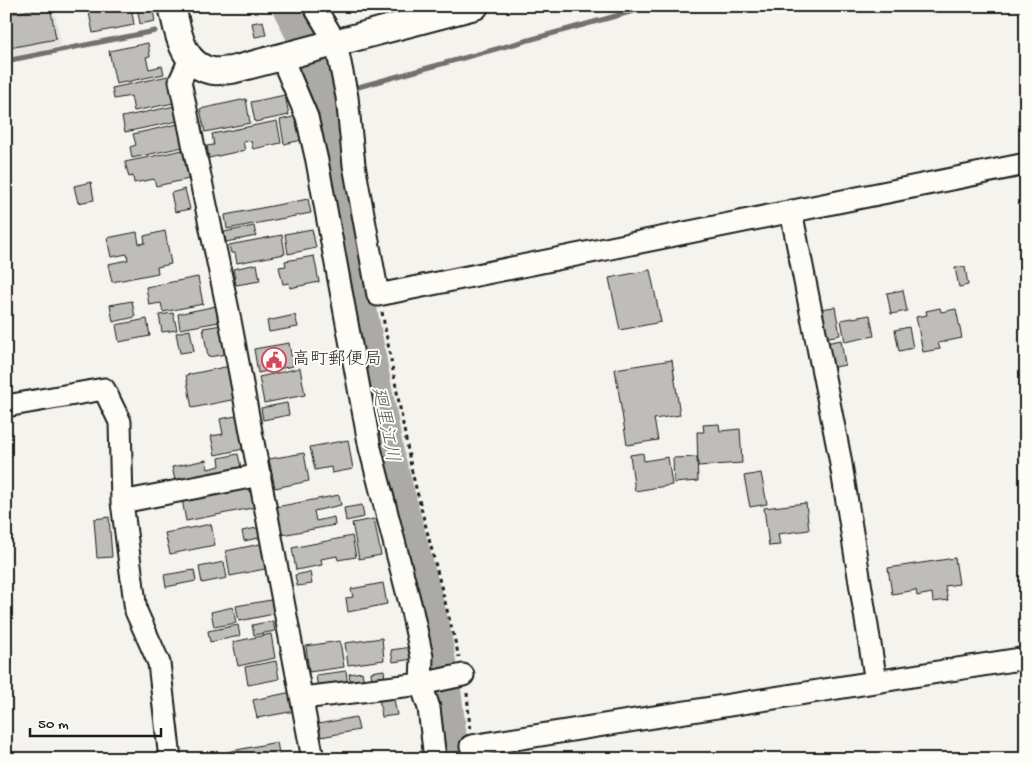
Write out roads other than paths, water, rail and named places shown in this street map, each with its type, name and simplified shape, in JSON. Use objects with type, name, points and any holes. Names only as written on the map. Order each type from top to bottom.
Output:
[{"type":"street","points":[[172,6],[180,43],[190,59],[200,67],[213,71],[232,70],[475,6]]},
{"type":"street","points":[[314,6],[336,43],[345,90],[354,165],[378,294],[1026,164]]},
{"type":"street","points":[[284,57],[287,70],[307,117],[317,162],[370,448],[410,601],[422,657],[421,684],[429,708],[435,759]]},
{"type":"street","points":[[190,59],[180,82],[228,310],[313,759]]},
{"type":"street","points":[[791,211],[840,458],[876,682]]},
{"type":"street","points":[[6,406],[104,390],[120,422],[122,502],[136,611],[159,663],[170,759]]},
{"type":"street","points":[[122,502],[260,475]]},
{"type":"street","points":[[471,746],[1026,658]]},
{"type":"street","points":[[302,698],[421,684],[462,675]]},
{"type":"waterway","name":"廻里江川","points":[[287,6],[312,57],[326,96],[335,167],[389,455],[434,625],[446,693],[454,759]]},
{"type":"waterway","points":[[351,89],[652,6]]},
{"type":"waterway","points":[[6,61],[155,31]]},
{"type":"waterway","points":[[326,96],[340,92]]},
{"type":"place","name":"高町郵便局","points":[[274,360]]}]
